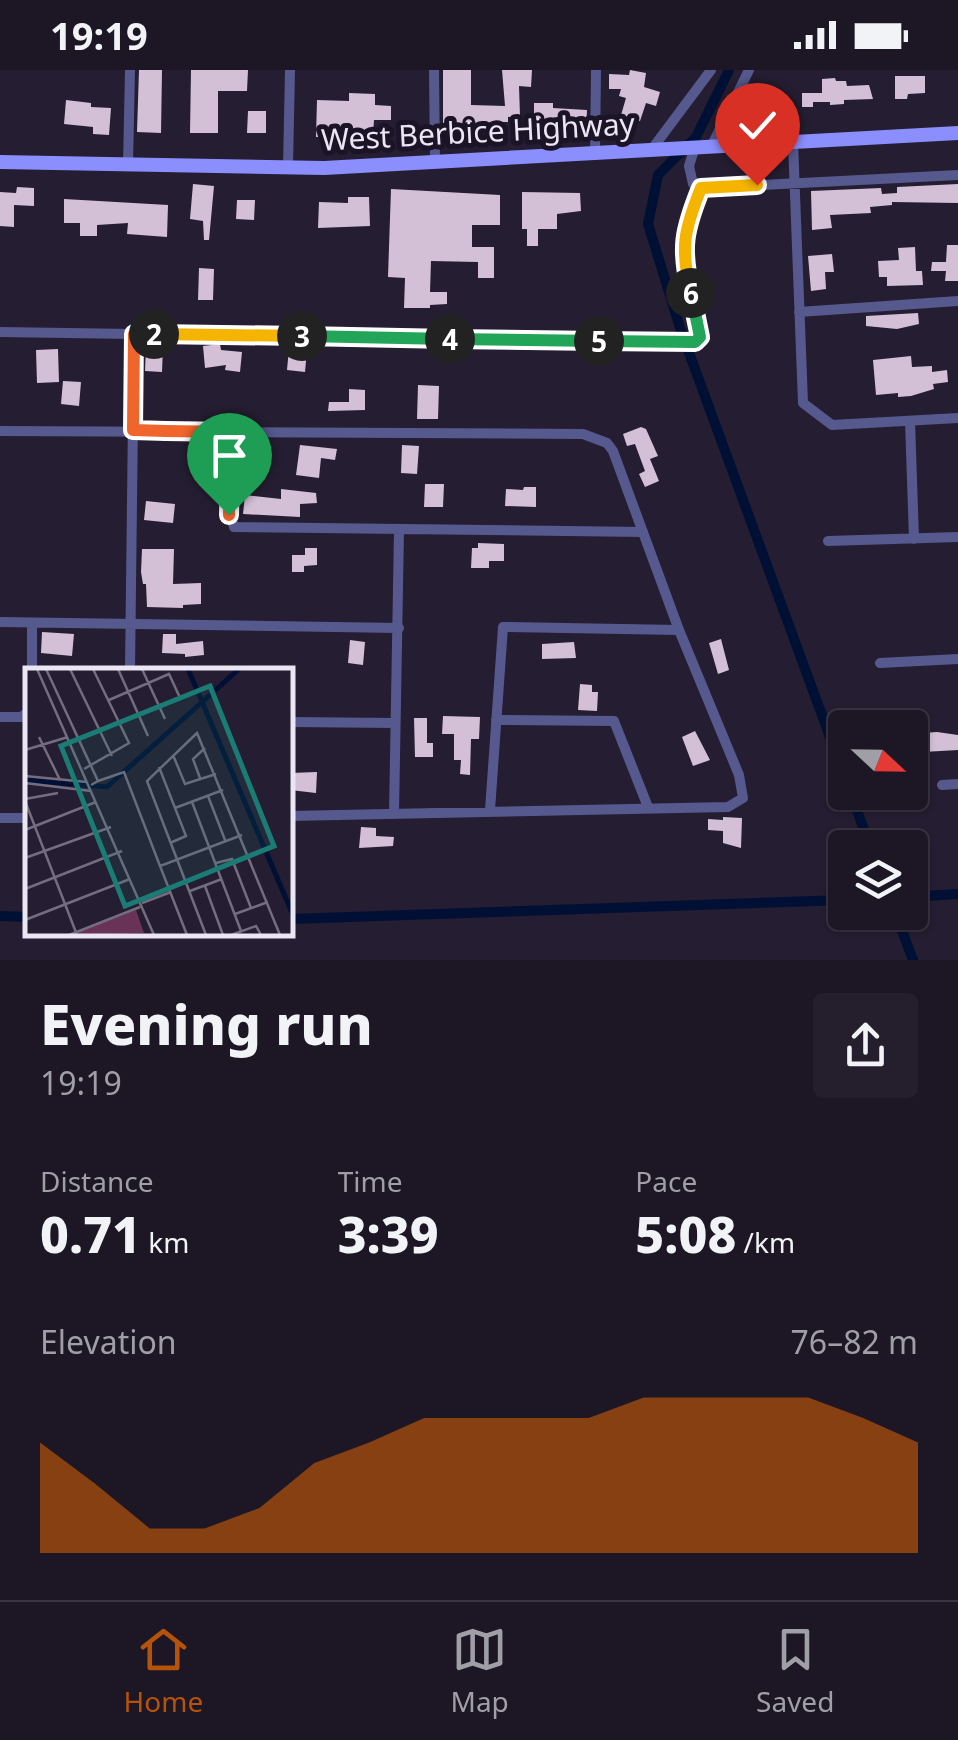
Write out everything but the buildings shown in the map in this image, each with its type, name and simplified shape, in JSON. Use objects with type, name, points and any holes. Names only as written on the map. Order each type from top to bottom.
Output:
[{"type":"main road","name":"West Berbice Highway","points":[[0,162],[288,167],[958,133]]},
{"type":"street","points":[[128,164],[130,70]]},
{"type":"street","points":[[288,167],[290,70]]},
{"type":"street","points":[[434,70],[435,161]]},
{"type":"street","points":[[594,153],[596,70]]},
{"type":"street","points":[[652,149],[711,70]]},
{"type":"street","points":[[750,70],[699,147],[688,174],[692,184],[701,188],[958,174]]},
{"type":"street","points":[[794,142],[803,403],[832,425],[958,418]]},
{"type":"street","points":[[0,332],[695,342],[700,337],[700,328],[682,250],[684,231],[701,188]]},
{"type":"street","points":[[800,312],[958,301]]},
{"type":"street","points":[[130,668],[134,334]]},
{"type":"street","points":[[910,421],[914,539]]},
{"type":"street","points":[[0,431],[583,434],[606,443],[614,452],[679,630],[739,776],[744,798],[728,807],[292,816]]},
{"type":"street","points":[[231,432],[227,503],[234,527],[643,532]]},
{"type":"street","points":[[394,814],[399,530]]},
{"type":"street","points":[[828,541],[958,537]]},
{"type":"street","points":[[0,622],[399,628]]},
{"type":"street","points":[[32,623],[32,668]]},
{"type":"street","points":[[490,810],[503,627],[679,630]]},
{"type":"street","points":[[880,663],[958,660]]},
{"type":"street","points":[[0,717],[25,714]]},
{"type":"street","points":[[496,720],[614,722],[648,807]]},
{"type":"street","points":[[292,722],[395,723]]},
{"type":"street","points":[[942,785],[958,784]]},
{"type":"waterway","points":[[729,70],[696,137],[658,175],[648,224],[681,331],[828,732]]},
{"type":"waterway","points":[[857,810],[864,830]]},
{"type":"waterway","points":[[928,896],[958,894]]},
{"type":"waterway","points":[[292,919],[828,901]]},
{"type":"waterway","points":[[0,916],[25,917]]},
{"type":"waterway","points":[[902,930],[913,960]]},
{"type":"route","points":[[229,515],[231,432],[133,430],[134,334],[695,342],[700,337],[700,328],[682,250],[691,212],[701,188],[757,185]]}]
